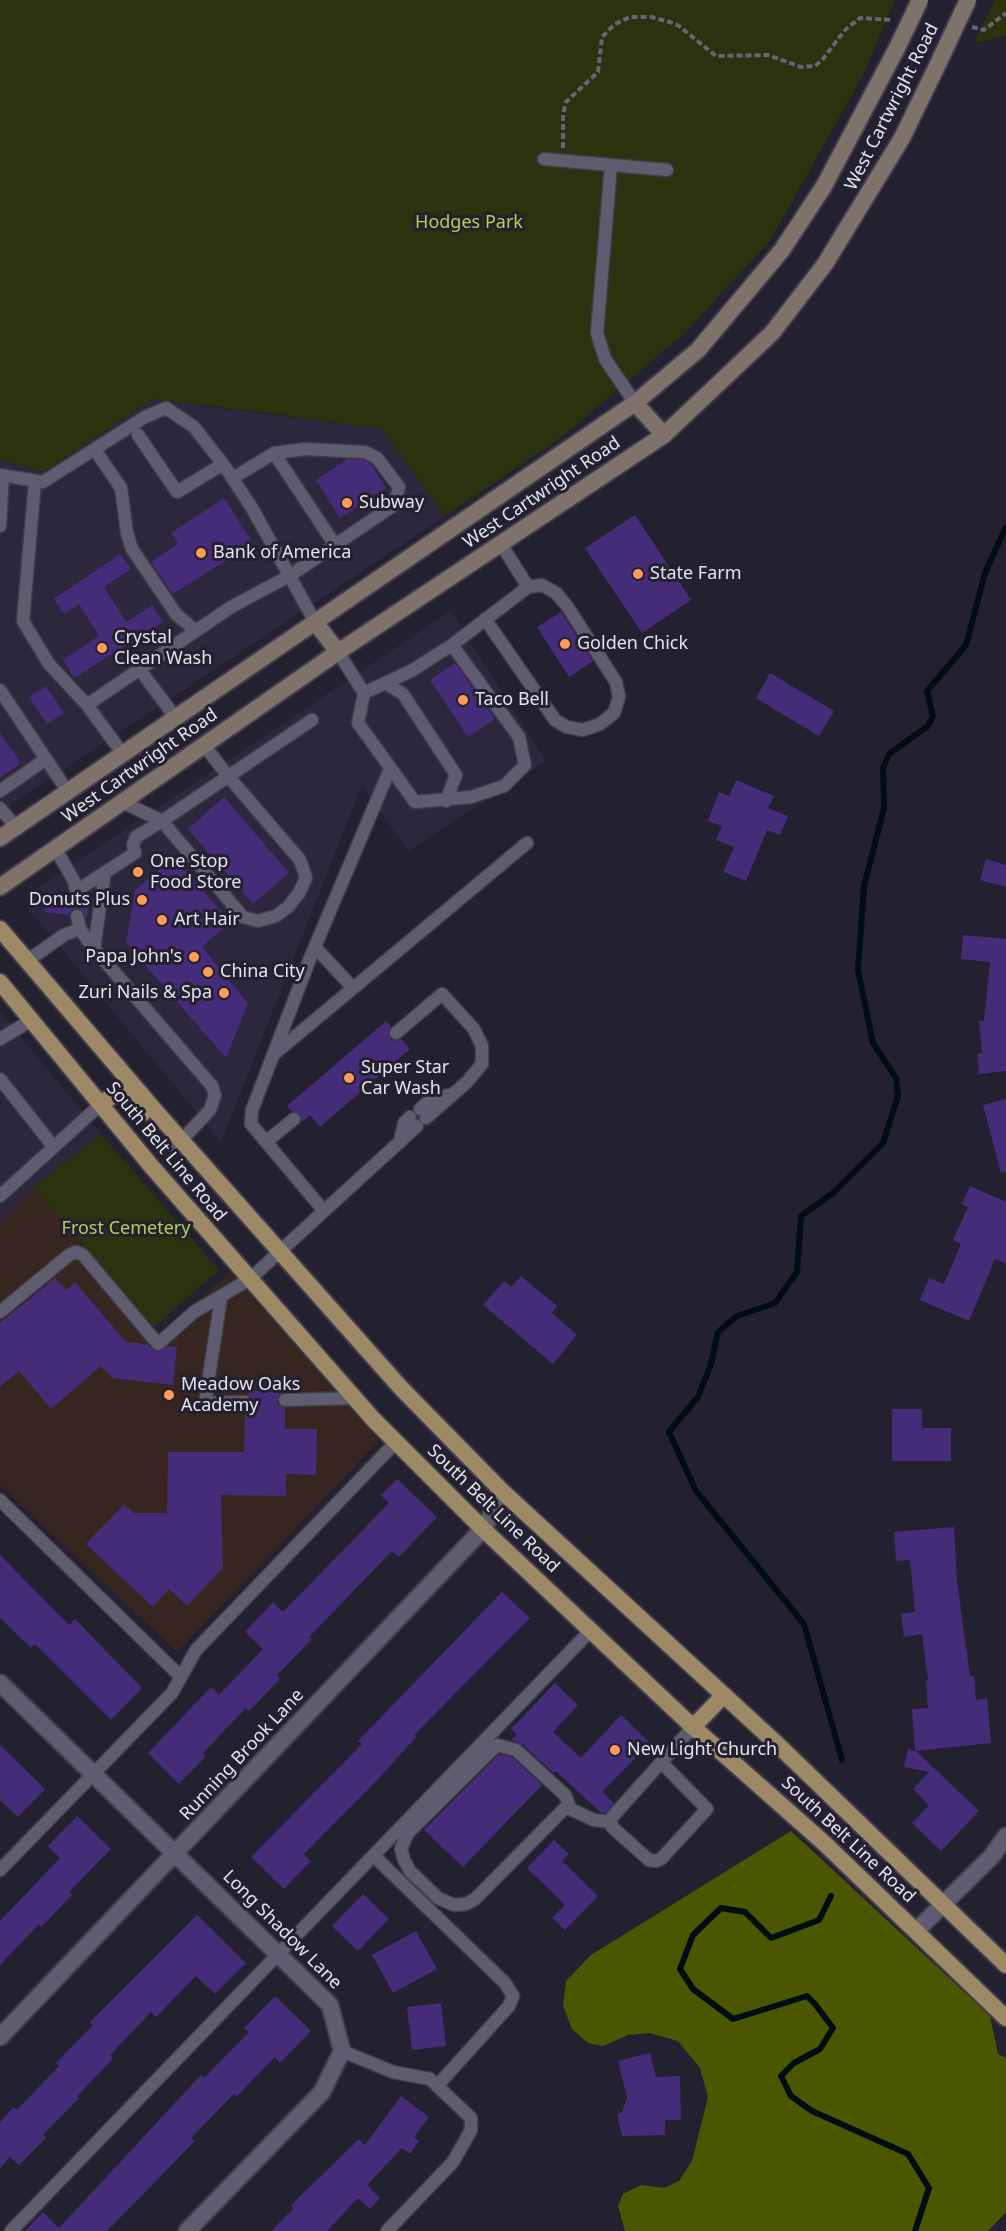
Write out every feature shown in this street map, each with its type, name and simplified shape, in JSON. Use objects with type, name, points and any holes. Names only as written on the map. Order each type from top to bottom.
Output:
[{"type":"main road","name":"West Cartwright Road","points":[[0,838],[636,403],[698,350],[782,250],[824,186],[920,0]]},
{"type":"main road","name":"West Cartwright Road","points":[[0,887],[338,652],[663,435],[772,333],[825,264],[902,138],[968,0]]},
{"type":"main road","points":[[636,403],[663,435]]},
{"type":"main road","points":[[315,622],[338,652]]},
{"type":"main road","name":"South Belt Line Road","points":[[0,929],[178,1144],[184,1156],[207,1169],[401,1388],[504,1493],[723,1695],[1006,1965]]},
{"type":"main road","name":"South Belt Line Road","points":[[0,982],[30,1021],[250,1279],[396,1442],[483,1529],[693,1727],[917,1930],[1006,2018]]},
{"type":"main road","points":[[100,1104],[112,1096],[121,1094],[129,1097],[178,1144]]},
{"type":"main road","points":[[693,1727],[723,1695]]},
{"type":"street","name":"Running Brook Lane","points":[[0,2037],[483,1529],[504,1493]]},
{"type":"street","name":"Long Shadow Lane","points":[[0,1683],[330,2005],[342,2051]]},
{"type":"street","points":[[917,1930],[992,1856],[1006,1836]]},
{"type":"street","points":[[187,2231],[322,2092],[342,2051]]},
{"type":"lane","points":[[544,159],[668,170]]},
{"type":"lane","points":[[611,165],[597,333],[605,359],[636,403]]},
{"type":"lane","points":[[0,526],[1,475],[43,482],[145,417],[166,408],[194,427],[223,464],[291,575],[315,622]]},
{"type":"lane","points":[[138,435],[177,492],[223,464]]},
{"type":"lane","points":[[87,705],[231,607],[291,575],[394,506],[399,487],[377,458],[365,452],[305,449],[274,453],[232,478]]},
{"type":"lane","points":[[95,450],[121,488],[127,533],[132,549],[176,614],[196,631]]},
{"type":"lane","points":[[274,453],[335,545]]},
{"type":"lane","points":[[34,481],[22,621],[49,664],[87,705],[123,754]]},
{"type":"lane","points":[[501,544],[528,587]]},
{"type":"lane","points":[[364,693],[411,671],[452,645],[485,619],[528,587],[542,585],[556,592],[616,682],[619,697],[614,713],[600,724],[583,730],[567,727],[555,720],[485,619]]},
{"type":"lane","points":[[338,652],[364,693],[358,723],[390,769],[415,802],[446,801],[471,797],[504,786],[525,765],[519,737],[452,645]]},
{"type":"lane","points":[[140,670],[176,718]]},
{"type":"lane","points":[[385,683],[403,694],[456,775],[446,801]]},
{"type":"lane","points":[[0,690],[68,792]]},
{"type":"lane","points":[[55,848],[74,881],[77,893],[135,853],[133,845],[136,837],[312,720]]},
{"type":"lane","points":[[122,802],[162,820],[243,917],[258,921],[276,916],[299,893],[306,878],[300,860],[204,745]]},
{"type":"lane","points":[[0,791],[46,759]]},
{"type":"lane","points":[[324,1210],[251,1124],[252,1110],[315,947],[390,769]]},
{"type":"lane","points":[[0,808],[16,827]]},
{"type":"lane","points":[[273,1056],[527,843]]},
{"type":"lane","points":[[94,949],[105,872]]},
{"type":"lane","points":[[77,916],[80,929],[94,949],[212,1086],[215,1095],[210,1110],[178,1144]]},
{"type":"lane","points":[[27,961],[64,935],[80,929]]},
{"type":"lane","points":[[315,947],[353,988]]},
{"type":"lane","points":[[396,1033],[442,994],[474,1029],[482,1046],[482,1064],[455,1093],[421,1121],[404,1123],[399,1142]]},
{"type":"lane","points":[[0,1039],[30,1021]]},
{"type":"lane","points":[[0,1079],[53,1146]]},
{"type":"lane","points":[[0,1312],[69,1255],[76,1252],[83,1254],[158,1344],[194,1312],[250,1279],[399,1142],[415,1139],[429,1101],[455,1093]]},
{"type":"lane","points":[[0,1196],[100,1104]]},
{"type":"lane","points":[[266,1142],[294,1119]]},
{"type":"lane","points":[[221,1296],[205,1403],[245,1402]]},
{"type":"lane","points":[[285,1400],[355,1398]]},
{"type":"lane","points":[[2,1865],[94,1775],[172,1693],[196,1650],[396,1442]]},
{"type":"lane","points":[[0,1500],[181,1677]]},
{"type":"lane","points":[[11,2231],[280,1955],[591,1630]]},
{"type":"lane","points":[[661,1762],[707,1809],[661,1859],[656,1861],[650,1860],[612,1827],[612,1817],[661,1762],[693,1727]]},
{"type":"lane","points":[[570,1807],[566,1807],[475,1899],[466,1904],[454,1905],[438,1898],[410,1871],[404,1860],[401,1849],[408,1833],[497,1745],[516,1750],[565,1795],[570,1807],[594,1820],[611,1822]]},
{"type":"lane","points":[[374,1856],[506,1983],[513,1996],[509,2006],[437,2086]]},
{"type":"lane","points":[[342,2051],[393,2072],[430,2079],[471,2118],[471,2130],[453,2162],[387,2231]]},
{"type":"path","points":[[963,25],[984,30],[1006,13]]},
{"type":"path","points":[[561,160],[563,115],[566,102],[598,72],[602,37],[622,20],[640,17],[670,22],[680,26],[716,56],[768,55],[801,67],[809,67],[823,60],[844,30],[860,18],[894,20]]},
{"type":"shaded area","points":[[152,399],[382,429],[445,516],[0,812],[0,460],[44,472]]},
{"type":"shaded area","points":[[451,611],[546,761],[408,851],[362,785],[221,1142],[27,907],[27,895]]},
{"type":"shaded area","points":[[0,1012],[101,1134],[33,1188],[0,1223]]},
{"type":"shaded area","name":"Meadow Oaks Academy","points":[[33,1188],[160,1334],[230,1272],[379,1441],[177,1652],[0,1485],[0,1223]]},
{"type":"green space","name":"Hodges Park","points":[[0,0],[895,0],[863,75],[771,239],[686,332],[562,437],[445,516],[382,429],[267,413],[152,399],[44,472],[0,460]]},
{"type":"green space","points":[[995,0],[1006,0],[1006,36],[974,43]]},
{"type":"green space","name":"Frost Cemetery","points":[[101,1134],[219,1270],[154,1327],[33,1188]]},
{"type":"green space","points":[[791,1831],[990,2016],[998,2054],[1006,2058],[1006,2212],[988,2231],[625,2231],[618,2206],[623,2194],[641,2185],[664,2188],[679,2181],[692,2161],[708,2097],[700,2068],[678,2041],[650,2033],[628,2035],[603,2046],[588,2043],[572,2029],[563,2006],[566,1981],[591,1955]]},
{"type":"building","name":"Subway","points":[[348,459],[363,460],[371,464],[386,488],[340,518],[316,480]]},
{"type":"building","name":"Bank of America","points":[[224,498],[253,543],[173,594],[151,562],[178,544],[171,533]]},
{"type":"building","name":"State Farm","points":[[635,515],[691,600],[642,633],[585,548]]},
{"type":"building","points":[[120,554],[131,569],[104,587],[126,622],[152,605],[163,622],[74,678],[63,660],[99,636],[79,604],[64,614],[54,599]]},
{"type":"building","name":"Golden Chick","points":[[561,612],[593,661],[569,677],[537,627]]},
{"type":"building","name":"Taco Bell","points":[[455,663],[495,719],[468,737],[430,680]]},
{"type":"building","points":[[770,673],[834,711],[819,736],[756,698]]},
{"type":"building","points":[[46,686],[64,713],[47,724],[29,697]]},
{"type":"building","points":[[0,733],[21,763],[0,778]]},
{"type":"building","points":[[736,780],[774,796],[768,808],[788,816],[780,835],[767,830],[746,881],[723,872],[734,847],[716,840],[722,826],[708,821],[719,792],[729,796]]},
{"type":"building","points":[[224,797],[289,873],[253,904],[188,829]]},
{"type":"building","points":[[174,857],[230,922],[202,947],[248,1003],[226,1058],[126,943],[135,890]]},
{"type":"building","points":[[986,859],[1006,865],[1006,887],[980,880]]},
{"type":"building","points":[[47,891],[68,894],[75,903],[82,901],[85,896],[89,897],[87,918],[79,908],[72,910],[69,915],[45,912]]},
{"type":"building","points":[[963,935],[1006,939],[1006,1071],[979,1074],[977,1054],[982,1053],[979,1021],[984,1021],[990,962],[961,959]]},
{"type":"building","name":"Super Star Car Wash","points":[[386,1021],[391,1027],[388,1034],[390,1039],[397,1041],[401,1039],[410,1049],[320,1127],[310,1115],[302,1122],[300,1113],[291,1111],[287,1106]]},
{"type":"building","points":[[1006,1099],[1006,1172],[1001,1173],[983,1105]]},
{"type":"building","points":[[970,1186],[1006,1202],[1006,1264],[995,1259],[969,1321],[920,1300],[929,1278],[944,1284],[961,1244],[953,1240],[968,1207],[962,1204]]},
{"type":"building","points":[[521,1276],[557,1306],[552,1313],[577,1335],[553,1364],[483,1305],[504,1281],[511,1287]]},
{"type":"building","points":[[55,1278],[66,1290],[75,1282],[126,1342],[147,1344],[156,1352],[168,1346],[177,1347],[173,1385],[112,1378],[101,1366],[51,1409],[19,1371],[0,1387],[0,1323]]},
{"type":"building","points":[[246,1390],[286,1391],[277,1400],[278,1405],[285,1408],[285,1429],[317,1429],[316,1475],[286,1474],[286,1496],[221,1495],[223,1568],[187,1606],[169,1589],[153,1607],[86,1544],[124,1504],[134,1513],[167,1513],[168,1452],[244,1452],[245,1410],[253,1402]]},
{"type":"building","points":[[892,1409],[922,1409],[922,1428],[951,1428],[951,1461],[892,1461]]},
{"type":"building","points":[[397,1479],[437,1517],[399,1557],[392,1551],[309,1637],[312,1639],[277,1675],[280,1679],[249,1711],[246,1708],[203,1753],[206,1756],[179,1784],[148,1753],[211,1687],[219,1695],[263,1649],[245,1632],[273,1602],[283,1612],[389,1503],[381,1495]]},
{"type":"building","points":[[954,1527],[957,1581],[970,1676],[974,1676],[976,1700],[987,1698],[991,1743],[915,1751],[912,1709],[928,1708],[926,1681],[928,1680],[922,1634],[904,1637],[901,1614],[915,1612],[910,1560],[896,1561],[894,1532]]},
{"type":"building","points":[[0,1555],[69,1625],[75,1619],[142,1688],[111,1720],[35,1644],[31,1648],[0,1618]]},
{"type":"building","points":[[502,1592],[530,1618],[414,1735],[416,1737],[381,1776],[304,1854],[311,1861],[284,1889],[251,1857],[362,1744],[358,1741]]},
{"type":"building","name":"New Light Church","points":[[555,1683],[578,1705],[553,1732],[581,1758],[621,1715],[650,1743],[602,1792],[614,1803],[605,1813],[600,1812],[556,1771],[554,1773],[522,1744],[512,1740],[517,1734],[511,1729]]},
{"type":"building","points":[[0,1745],[45,1789],[18,1817],[0,1800]]},
{"type":"building","points":[[908,1749],[917,1752],[979,1811],[941,1851],[912,1823],[929,1805],[913,1789],[929,1772],[904,1767]]},
{"type":"building","points":[[499,1754],[512,1757],[542,1785],[463,1867],[424,1830]]},
{"type":"building","points":[[77,1816],[111,1849],[69,1892],[72,1895],[41,1927],[39,1924],[0,1965],[0,1921],[60,1858],[48,1846]]},
{"type":"building","points":[[554,1840],[569,1854],[562,1861],[598,1896],[565,1930],[552,1918],[565,1905],[527,1868]]},
{"type":"building","points":[[363,1894],[389,1919],[358,1951],[332,1926]]},
{"type":"building","points":[[197,1915],[246,1963],[215,1994],[196,1976],[156,2017],[151,2012],[110,2055],[113,2059],[77,2096],[79,2098],[43,2135],[46,2138],[19,2165],[10,2157],[0,2168],[0,2122],[14,2107],[17,2110],[59,2066],[56,2063],[93,2025],[90,2022]]},
{"type":"building","points":[[416,1931],[437,1969],[393,1993],[372,1955]]},
{"type":"building","points":[[275,1996],[311,2031],[280,2063],[275,2057],[236,2097],[234,2094],[191,2138],[195,2141],[107,2231],[25,2231],[43,2212],[59,2228],[201,2075],[204,2078],[249,2032],[244,2028]]},
{"type":"building","points":[[441,2003],[446,2046],[412,2050],[407,2007]]},
{"type":"building","points":[[650,2053],[656,2077],[680,2076],[681,2120],[665,2120],[665,2135],[622,2136],[617,2114],[622,2112],[627,2098],[618,2061]]},
{"type":"building","points":[[401,2096],[429,2117],[414,2137],[419,2141],[410,2154],[402,2148],[367,2185],[380,2198],[370,2209],[358,2198],[327,2231],[271,2231],[294,2208],[291,2205],[359,2139],[365,2145]]},
{"type":"waterway","points":[[842,1760],[804,1624],[696,1491],[669,1432],[698,1397],[711,1364],[718,1332],[737,1316],[775,1303],[797,1272],[801,1216],[833,1193],[883,1143],[898,1096],[896,1078],[873,1043],[858,970],[864,886],[884,808],[883,768],[889,754],[928,726],[933,716],[927,691],[966,645],[985,573],[1006,527]]},
{"type":"waterway","points":[[831,1896],[819,1920],[771,1938],[745,1912],[721,1908],[693,1935],[680,1969],[693,1989],[733,2019],[807,1996],[815,2004],[833,2028],[820,2049],[794,2063],[781,2076],[791,2096],[812,2111],[908,2154],[929,2188],[915,2231]]},
{"type":"place","name":"Subway","points":[[347,503]]},
{"type":"place","name":"Bank of America","points":[[201,553]]},
{"type":"place","name":"State Farm","points":[[638,574]]},
{"type":"place","name":"Golden Chick","points":[[565,644]]},
{"type":"place","name":"Crystal Clean Wash","points":[[102,648]]},
{"type":"place","name":"Taco Bell","points":[[463,700]]},
{"type":"place","name":"One Stop Food Store","points":[[138,872]]},
{"type":"place","name":"Donuts Plus","points":[[142,900]]},
{"type":"place","name":"Art Hair","points":[[162,920]]},
{"type":"place","name":"Papa John's","points":[[194,957]]},
{"type":"place","name":"China City","points":[[208,972]]},
{"type":"place","name":"Zuri Nails & Spa","points":[[224,993]]},
{"type":"place","name":"Super Star Car Wash","points":[[349,1078]]},
{"type":"place","name":"Meadow Oaks Academy","points":[[169,1395]]},
{"type":"place","name":"New Light Church","points":[[615,1750]]}]
